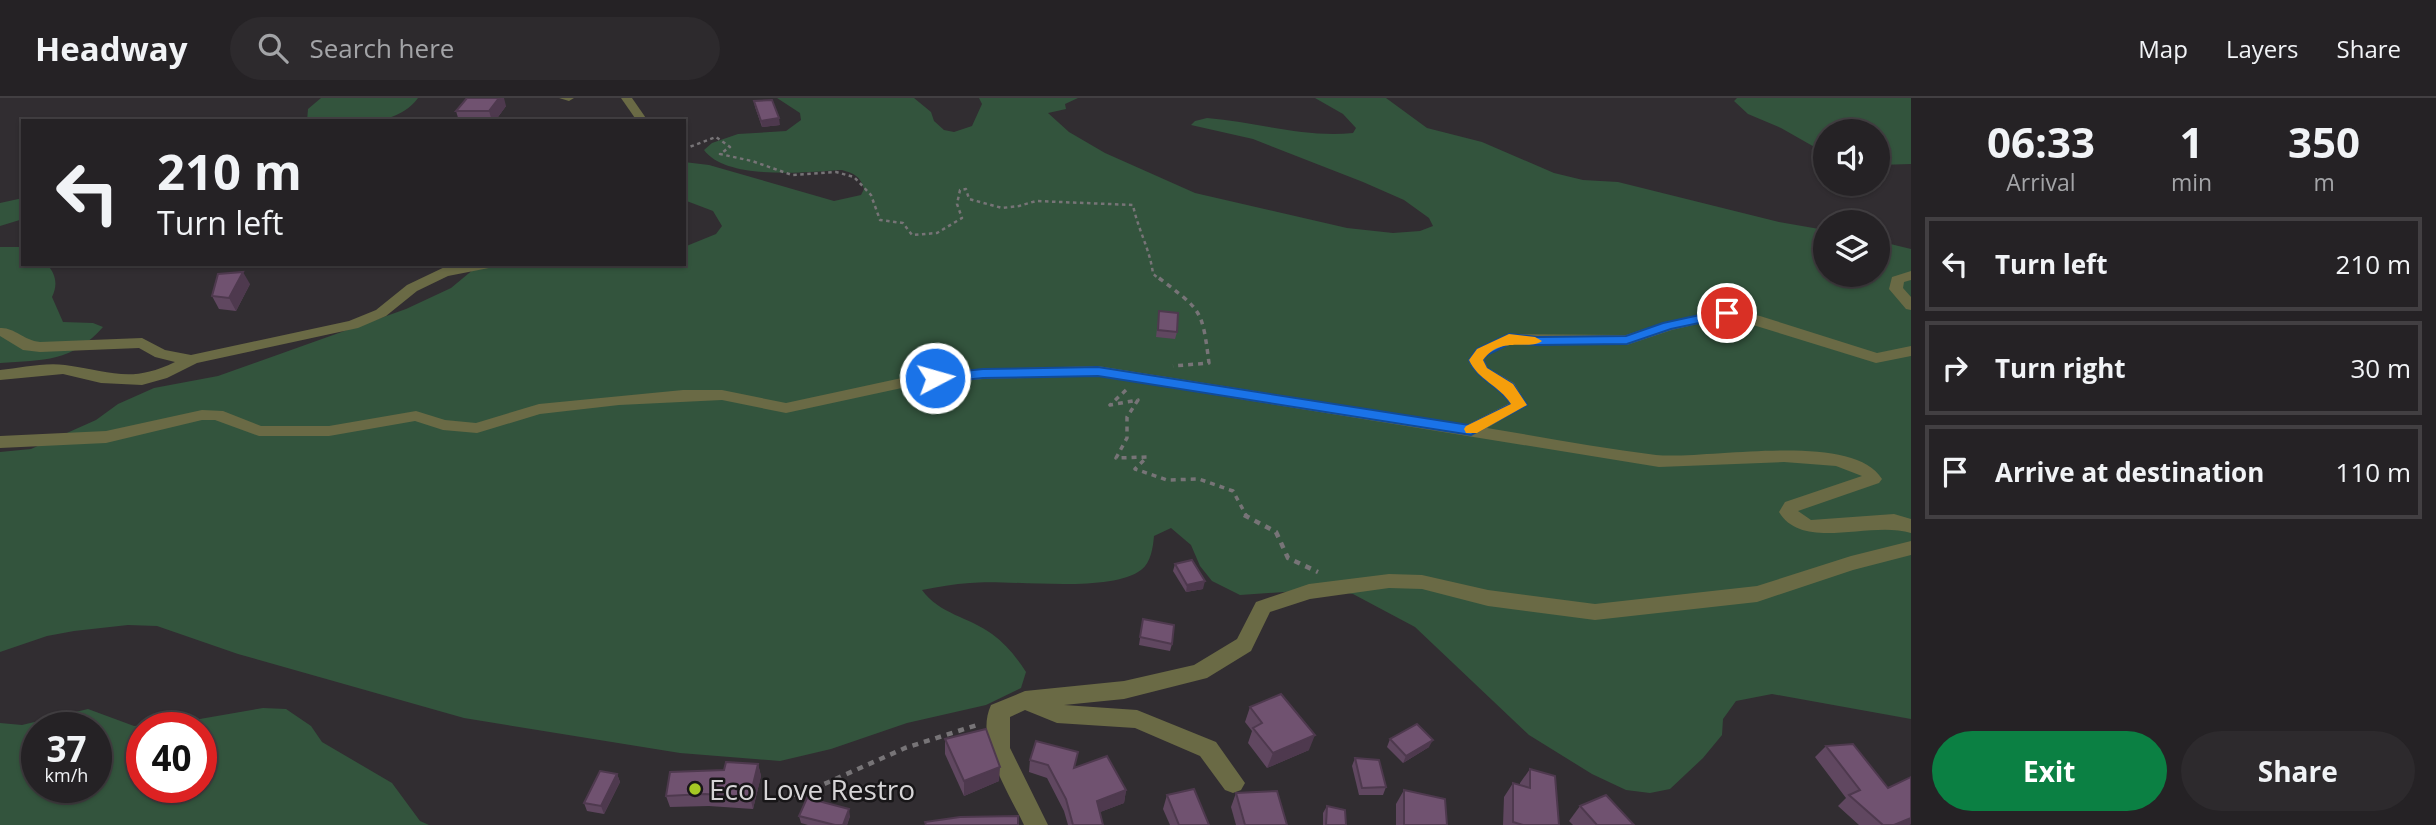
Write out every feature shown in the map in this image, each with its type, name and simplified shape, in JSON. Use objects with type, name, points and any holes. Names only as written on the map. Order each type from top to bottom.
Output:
[{"type":"street","points":[[626,98],[642,119]]},
{"type":"street","points":[[445,275],[460,266]]},
{"type":"street","points":[[0,375],[63,369],[101,378],[142,380],[161,375],[191,360],[353,325],[381,313],[412,288],[445,275],[481,266]]},
{"type":"street","points":[[1911,275],[1897,280],[1896,289],[1911,306]]},
{"type":"street","points":[[1471,430],[1520,405],[1508,387],[1481,371],[1476,360],[1482,352],[1509,339],[1627,340],[1668,326],[1727,313],[1755,319],[1876,358],[1911,351]]},
{"type":"street","points":[[4,332],[23,345],[40,347],[142,343],[160,354],[191,360]]},
{"type":"street","points":[[0,442],[106,437],[202,415],[218,415],[259,431],[329,432],[371,422],[416,416],[443,425],[477,428],[539,409],[619,400],[722,396],[786,408],[911,381],[983,374],[1098,371],[1659,461],[1784,456],[1838,460],[1869,472],[1873,479],[1791,507],[1788,512],[1809,527],[1894,521],[1911,526]]},
{"type":"street","points":[[1036,825],[999,748],[999,712],[1025,700],[1124,690],[1199,672],[1244,645],[1263,607],[1308,592],[1389,581],[1422,582],[1488,598],[1595,612],[1757,594],[1851,563],[1911,548]]},
{"type":"street","points":[[1025,700],[1056,715],[1137,719],[1208,749],[1233,783]]},
{"type":"path","points":[[686,148],[716,137],[730,147],[720,154],[729,159],[754,162],[775,172],[798,176],[838,172],[847,174],[864,183],[876,201],[880,220],[903,223],[912,235],[937,233],[962,218],[957,204],[960,190],[966,189],[969,199],[985,207],[1024,206],[1036,201],[1133,205],[1139,233],[1150,251],[1153,274],[1194,305],[1204,323],[1209,363],[1169,367]]},
{"type":"path","points":[[1136,378],[1110,405],[1138,400],[1127,417],[1127,438],[1116,458],[1147,457],[1135,469],[1167,480],[1199,479],[1233,491],[1244,515],[1276,532],[1288,558],[1321,574]]},
{"type":"path","points":[[779,799],[813,789],[905,748],[979,724],[999,712]]},
{"type":"green space","points":[[321,98],[418,98],[408,108],[384,119],[307,119],[308,109]]},
{"type":"green space","points":[[777,98],[914,98],[931,112],[934,121],[944,130],[954,132],[972,126],[982,104],[979,98],[1078,98],[1065,104],[1066,109],[1048,113],[1069,132],[1105,153],[1195,193],[1347,228],[1393,233],[1420,231],[1433,226],[1429,218],[1404,200],[1253,139],[1191,125],[1207,118],[1298,132],[1353,133],[1356,128],[1343,114],[1315,98],[1386,98],[1427,128],[1482,142],[1554,173],[1583,180],[1618,182],[1813,228],[1813,287],[1890,287],[1890,244],[1911,249],[1911,719],[1772,694],[1736,701],[1723,719],[1722,735],[1703,758],[1670,789],[1650,793],[1626,790],[1592,774],[1529,735],[1415,627],[1353,594],[1327,589],[1240,595],[1212,581],[1200,566],[1191,545],[1171,528],[1154,536],[1149,559],[1141,570],[1107,582],[988,582],[922,590],[937,605],[983,628],[1002,642],[1026,672],[1021,688],[986,705],[907,723],[831,749],[780,761],[680,753],[464,718],[238,654],[157,626],[128,625],[74,631],[47,636],[0,652],[0,452],[31,449],[96,420],[118,404],[154,388],[218,376],[406,309],[451,288],[478,266],[686,266],[686,246],[716,234],[722,226],[713,211],[686,201],[686,162],[709,165],[834,201],[861,195],[864,189],[859,178],[842,170],[789,173],[749,170],[715,160],[704,150],[712,143],[738,134],[786,131],[801,120],[800,113]]},
{"type":"green space","points":[[1737,98],[1911,98],[1911,164],[1890,165],[1890,119],[1813,119],[1813,146],[1748,114],[1734,101]]},
{"type":"green space","points":[[21,198],[21,220],[0,226],[0,203]]},
{"type":"green space","points":[[0,247],[21,247],[21,266],[48,266],[52,272],[55,288],[52,297],[63,322],[93,323],[103,327],[80,347],[68,353],[44,360],[0,363]]},
{"type":"green space","points":[[263,708],[286,709],[311,726],[322,742],[392,783],[420,821],[429,825],[0,825],[0,723],[21,725],[21,803],[112,803],[112,718],[126,723],[126,803],[217,803],[217,716]]},
{"type":"green space","points":[[88,709],[96,712],[76,712]]},
{"type":"building","points":[[467,98],[499,98],[489,111],[456,111]]},
{"type":"building","points":[[772,100],[779,118],[761,121],[754,101]]},
{"type":"building","points":[[243,272],[229,298],[212,296],[218,274]]},
{"type":"building","points":[[1159,311],[1178,313],[1177,332],[1158,330]]},
{"type":"building","points":[[1192,560],[1205,581],[1187,585],[1175,564]]},
{"type":"building","points":[[1143,619],[1174,625],[1172,644],[1140,637]]},
{"type":"building","points":[[1281,694],[1315,735],[1273,753],[1253,728],[1262,723],[1250,707]]},
{"type":"building","points":[[1417,724],[1433,740],[1406,756],[1390,739]]},
{"type":"building","points":[[986,729],[1000,767],[964,781],[945,739]]},
{"type":"building","points":[[1036,741],[1078,752],[1074,768],[1107,756],[1126,790],[1097,801],[1103,825],[1073,825],[1066,799],[1048,765],[1030,760]]},
{"type":"building","points":[[1853,744],[1888,788],[1911,777],[1911,818],[1894,825],[1883,825],[1849,795],[1860,790],[1826,746]]},
{"type":"building","points":[[1355,758],[1379,760],[1386,787],[1362,788]]},
{"type":"building","points":[[726,762],[758,764],[750,797],[705,794],[666,796],[670,772],[724,770]]},
{"type":"building","points":[[1530,769],[1555,776],[1559,825],[1523,825],[1513,822],[1513,783],[1530,788]]},
{"type":"building","points":[[600,771],[617,774],[601,806],[584,803]]},
{"type":"building","points":[[1194,789],[1209,825],[1179,825],[1167,795]]},
{"type":"building","points":[[1404,790],[1445,799],[1447,825],[1404,825]]},
{"type":"building","points":[[1277,791],[1287,825],[1245,825],[1236,793]]},
{"type":"building","points":[[1606,795],[1634,825],[1597,825],[1580,806]]},
{"type":"building","points":[[807,798],[849,809],[843,825],[799,816]]},
{"type":"building","points":[[1327,806],[1345,810],[1346,825],[1326,825]]},
{"type":"building","points":[[1018,816],[1018,825],[926,825],[925,822],[960,817]]},
{"type":"slow traffic","points":[[1472,429],[1520,405],[1508,387],[1481,371],[1476,360],[1482,352],[1509,339],[1535,341]]},
{"type":"place","name":"Eco Love Restro","points":[[695,789]]},
{"type":"route","points":[[935,378],[1098,371],[1273,401],[1471,430],[1520,405],[1508,387],[1481,371],[1476,360],[1482,352],[1509,339],[1627,340],[1668,326],[1727,313]]}]
